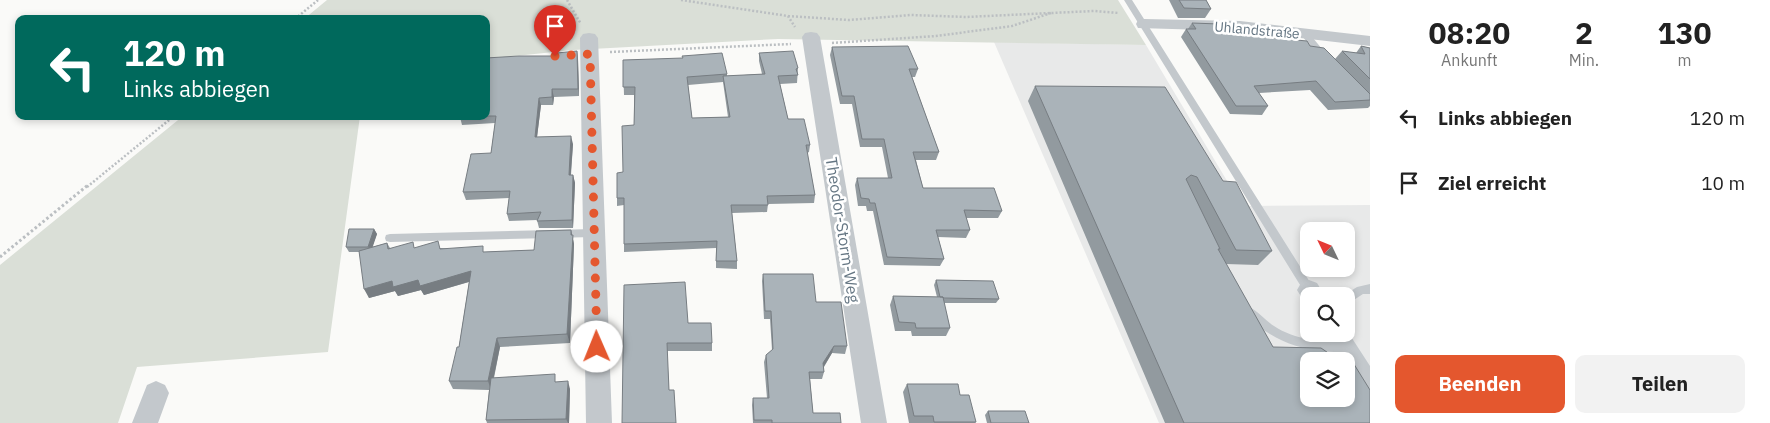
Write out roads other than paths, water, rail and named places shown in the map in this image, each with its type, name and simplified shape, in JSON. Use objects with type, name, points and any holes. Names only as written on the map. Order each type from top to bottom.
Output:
[{"type":"street","name":"Uhlandstraße","points":[[1141,20],[1240,26],[1370,41]]},
{"type":"street","name":"Theodor-Storm-Weg","points":[[811,37],[874,423]]},
{"type":"street","points":[[586,49],[594,233],[599,423]]},
{"type":"street","points":[[1341,342],[1370,388]]},
{"type":"street","points":[[145,423],[156,393]]},
{"type":"lane","points":[[1128,0],[1307,287]]},
{"type":"lane","points":[[1305,34],[1331,64]]},
{"type":"lane","points":[[390,238],[594,233]]},
{"type":"lane","points":[[1355,294],[1361,290],[1370,289]]},
{"type":"lane","points":[[1243,304],[1267,329],[1292,342],[1314,347],[1333,342]]}]
